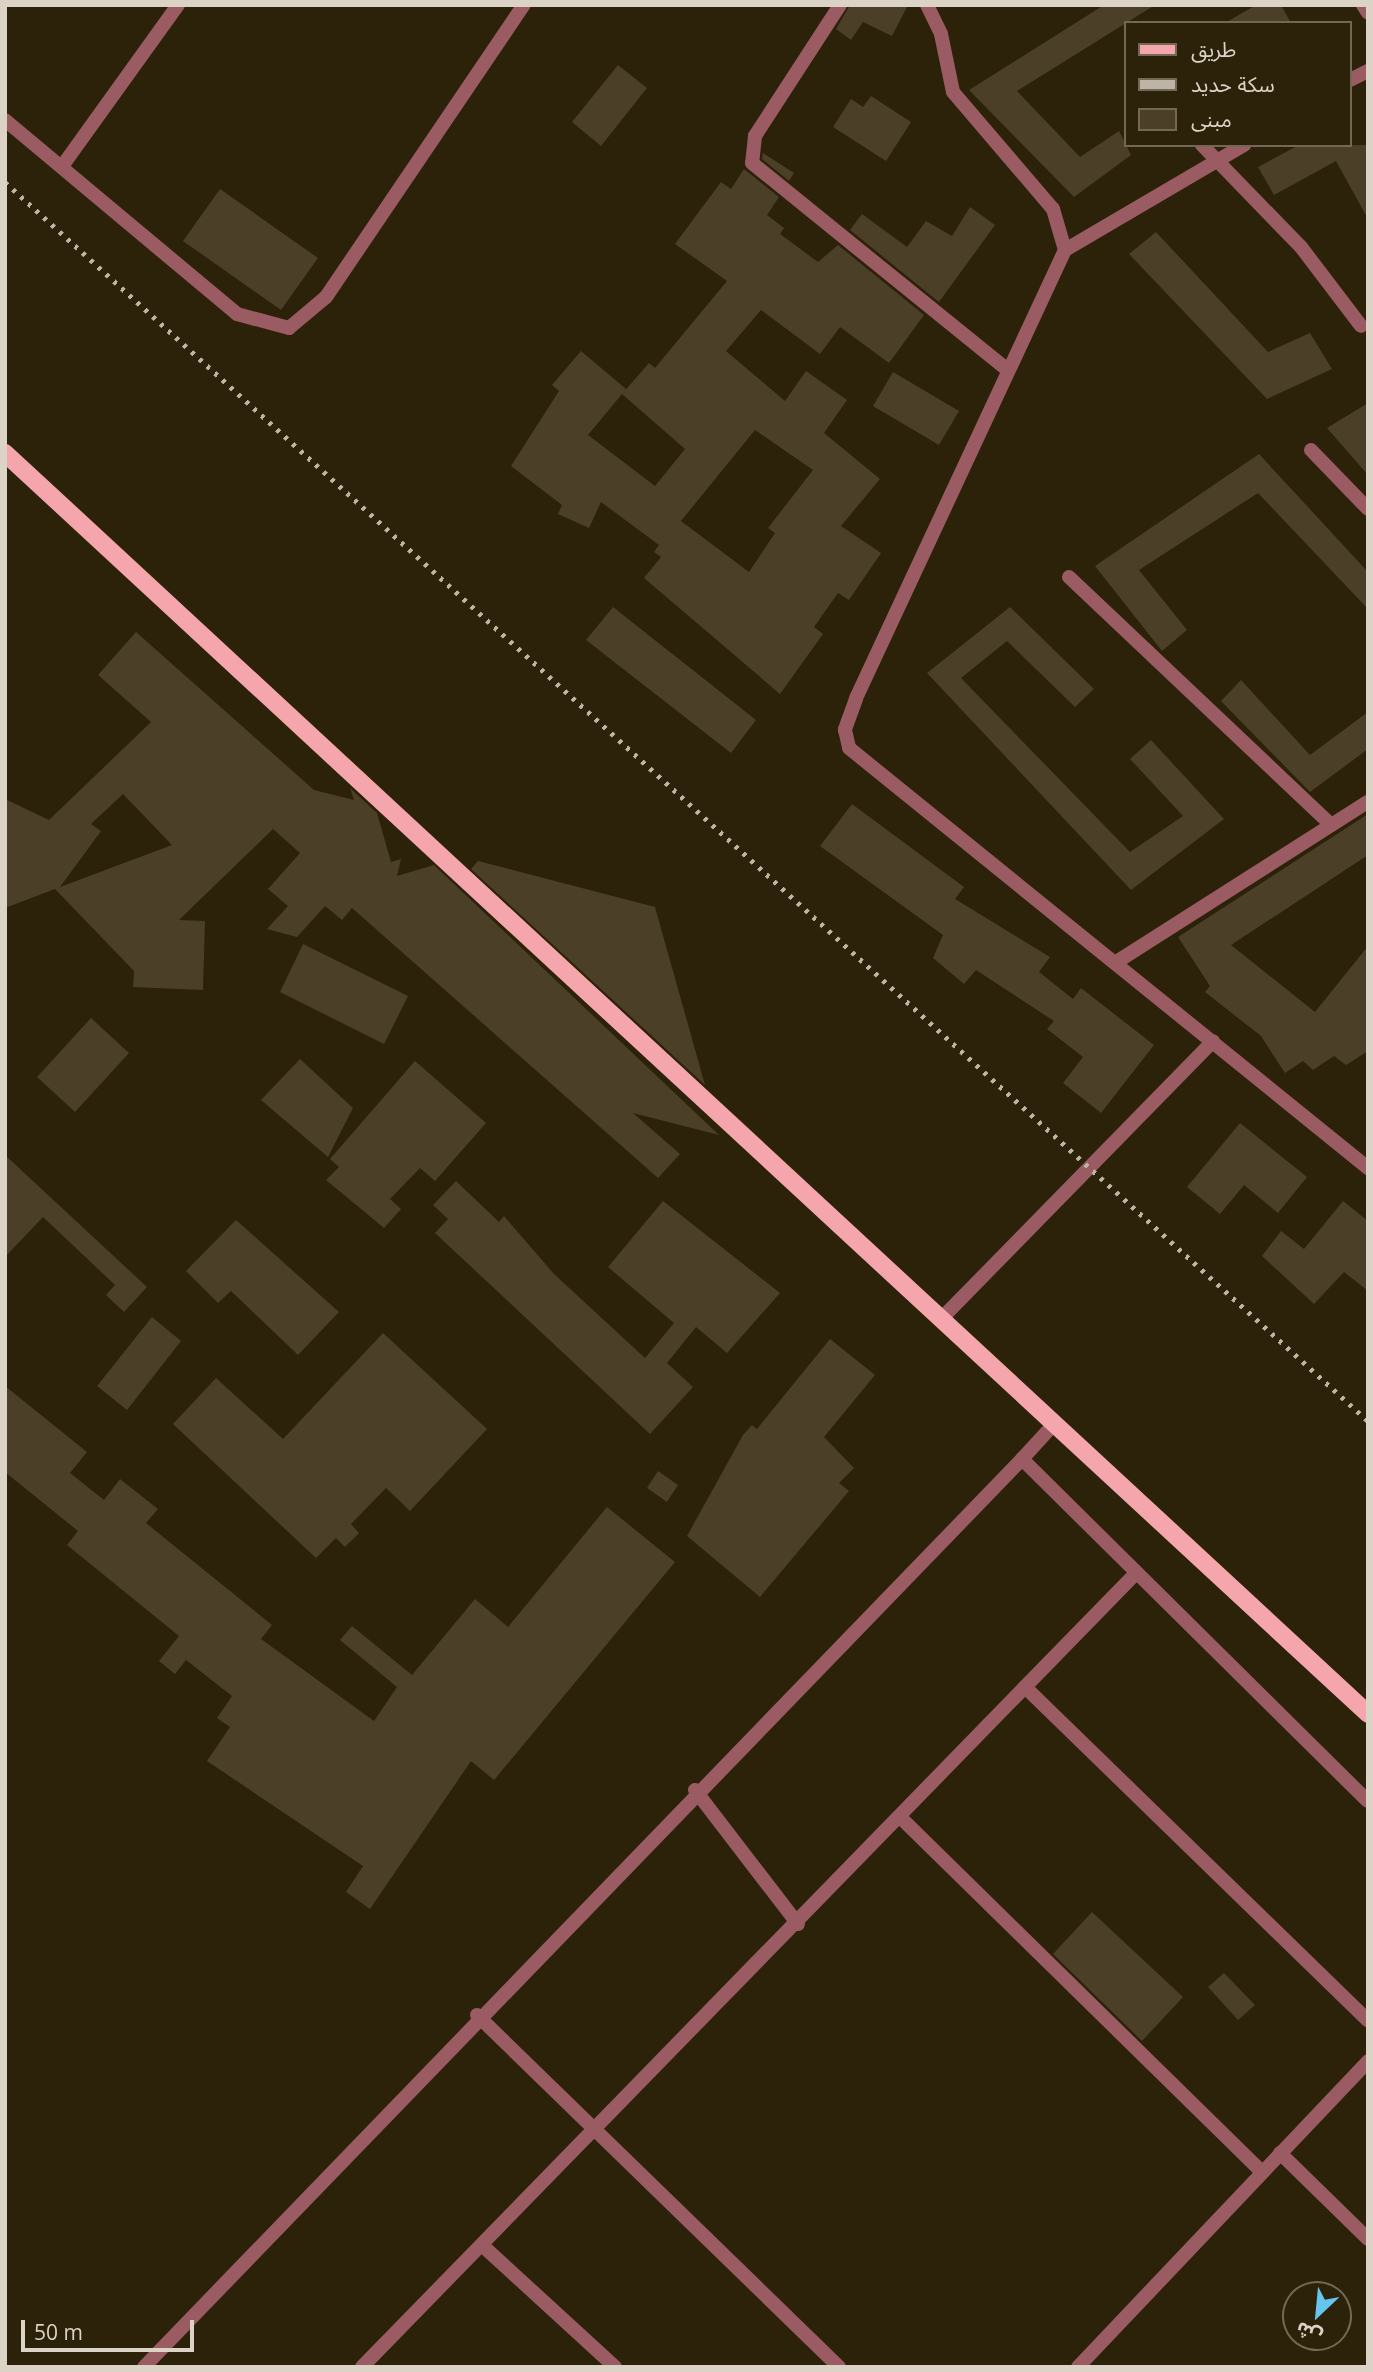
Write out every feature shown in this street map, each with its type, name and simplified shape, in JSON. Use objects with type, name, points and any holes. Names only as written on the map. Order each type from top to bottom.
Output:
[{"type":"main road","points":[[5,453],[943,1317],[1368,1714]]},
{"type":"street","points":[[63,165],[178,5]]},
{"type":"street","points":[[5,120],[63,165],[237,314],[289,328],[326,297],[524,5]]},
{"type":"street","points":[[840,5],[755,136],[752,163],[1006,369]]},
{"type":"street","points":[[927,5],[941,34],[953,92],[1053,209],[1065,250]]},
{"type":"street","points":[[1363,5],[1368,13]]},
{"type":"street","points":[[1352,79],[1368,71]]},
{"type":"street","points":[[1204,147],[1301,247],[1361,326]]},
{"type":"street","points":[[1241,147],[1065,250],[1006,369],[845,730],[849,748],[865,766],[1118,961],[1368,1168]]},
{"type":"street","points":[[1311,450],[1368,509]]},
{"type":"street","points":[[1069,577],[1331,825]]},
{"type":"street","points":[[1118,961],[1368,802]]},
{"type":"street","points":[[943,1317],[1213,1041]]},
{"type":"street","points":[[144,2367],[695,1790],[1055,1423]]},
{"type":"street","points":[[1021,1459],[1134,1575],[1368,1801]]},
{"type":"street","points":[[362,2367],[595,2135],[1134,1575]]},
{"type":"street","points":[[1025,1687],[1368,2020]]},
{"type":"street","points":[[695,1790],[798,1924]]},
{"type":"street","points":[[901,1817],[1262,2172]]},
{"type":"street","points":[[478,2015],[595,2135],[839,2367]]},
{"type":"street","points":[[1078,2367],[1368,2061]]},
{"type":"street","points":[[1280,2153],[1368,2239]]},
{"type":"street","points":[[484,2246],[615,2367]]},
{"type":"building","points":[[850,5],[908,5],[892,36],[863,22],[851,40],[836,29]]},
{"type":"building","points":[[1104,5],[1155,5],[1129,21],[1124,21],[1124,24],[1017,91],[1080,157],[1119,131],[1124,147],[1127,147],[1131,155],[1074,197],[969,90]]},
{"type":"building","points":[[1256,5],[1281,5],[1290,21],[1228,21]]},
{"type":"building","points":[[618,65],[647,88],[601,146],[572,122]]},
{"type":"building","points":[[871,96],[911,122],[886,161],[833,127],[851,99],[863,107]]},
{"type":"building","points":[[1366,145],[1368,219],[1336,161],[1274,195],[1258,167],[1295,147]]},
{"type":"building","points":[[763,153],[794,173],[789,181],[762,159]]},
{"type":"building","points":[[744,169],[779,197],[767,215],[784,228],[780,234],[818,262],[838,245],[924,315],[889,363],[840,327],[820,354],[761,310],[726,351],[785,401],[806,371],[847,400],[824,433],[880,479],[841,526],[881,553],[849,600],[838,593],[814,627],[823,634],[780,694],[644,578],[661,557],[654,552],[659,545],[601,502],[589,528],[558,514],[562,505],[511,466],[559,391],[552,385],[581,351],[626,389],[622,394],[649,363],[655,368],[727,281],[675,244],[721,182],[731,189]],"holes":[[[622,394],[685,449],[655,486],[588,435]],[[755,430],[813,470],[768,528],[775,533],[749,572],[681,521]]]},
{"type":"building","points":[[220,189],[318,258],[281,310],[183,241]]},
{"type":"building","points":[[970,207],[995,225],[939,302],[850,230],[862,214],[907,247],[926,221],[952,236]]},
{"type":"building","points":[[1156,232],[1268,352],[1310,333],[1332,369],[1267,399],[1129,254]]},
{"type":"building","points":[[893,372],[959,411],[939,445],[873,406]]},
{"type":"building","points":[[1368,403],[1368,475],[1327,428]]},
{"type":"building","points":[[1259,454],[1368,572],[1368,609],[1258,493],[1139,570],[1187,630],[1162,651],[1095,566]]},
{"type":"building","points":[[613,607],[756,720],[731,753],[586,640]]},
{"type":"building","points":[[1010,607],[1094,689],[1075,707],[1007,641],[961,678],[1130,852],[1183,816],[1130,759],[1151,740],[1224,819],[1131,890],[927,673]]},
{"type":"building","points":[[136,632],[314,790],[354,800],[350,788],[377,813],[391,862],[401,859],[397,876],[434,865],[719,1135],[633,1113],[680,1154],[658,1178],[352,908],[342,920],[325,906],[297,937],[267,929],[288,906],[268,889],[300,853],[273,829],[179,920],[205,921],[203,990],[133,987],[134,971],[55,889],[5,908],[5,799],[49,820],[151,722],[98,675]],"holes":[[[123,794],[172,845],[60,887],[101,831],[91,824]]]},
{"type":"building","points":[[1241,680],[1310,755],[1368,712],[1368,749],[1310,792],[1221,701]]},
{"type":"building","points":[[852,804],[964,887],[955,899],[1050,957],[1039,972],[1073,999],[1081,988],[1154,1045],[1101,1113],[1063,1083],[1083,1057],[1047,1029],[1054,1021],[976,970],[964,984],[933,958],[943,935],[820,846]]},
{"type":"building","points":[[1368,814],[1368,855],[1231,945],[1315,1012],[1368,946],[1368,1051],[1346,1065],[1334,1056],[1313,1070],[1303,1061],[1285,1073],[1261,1036],[1205,992],[1210,986],[1178,937]]},
{"type":"building","points":[[478,861],[655,907],[705,1085],[471,869]]},
{"type":"building","points":[[303,944],[408,996],[384,1044],[280,992]]},
{"type":"building","points":[[91,1018],[129,1053],[75,1112],[37,1077]]},
{"type":"building","points":[[300,1059],[353,1108],[328,1157],[261,1100]]},
{"type":"building","points":[[415,1061],[486,1123],[435,1181],[420,1168],[390,1199],[401,1209],[384,1228],[326,1180],[339,1167],[330,1159]]},
{"type":"building","points":[[1240,1123],[1307,1177],[1278,1213],[1244,1185],[1220,1214],[1187,1187]]},
{"type":"building","points":[[5,1155],[147,1287],[124,1312],[106,1295],[115,1285],[43,1217],[5,1257]]},
{"type":"building","points":[[456,1181],[499,1222],[504,1216],[554,1274],[645,1358],[674,1323],[608,1267],[663,1201],[780,1293],[727,1353],[696,1327],[667,1363],[693,1387],[650,1434],[435,1233],[448,1219],[433,1205]]},
{"type":"building","points":[[1343,1201],[1368,1221],[1368,1291],[1344,1272],[1314,1304],[1262,1256],[1281,1231],[1304,1249]]},
{"type":"building","points":[[236,1220],[339,1312],[298,1355],[231,1291],[218,1303],[186,1271]]},
{"type":"building","points":[[152,1317],[181,1341],[127,1410],[97,1386]]},
{"type":"building","points":[[383,1333],[487,1429],[410,1511],[386,1488],[351,1524],[359,1533],[345,1547],[336,1538],[316,1558],[173,1424],[216,1378],[283,1439]]},
{"type":"building","points":[[830,1339],[875,1375],[824,1437],[854,1468],[839,1483],[849,1491],[760,1597],[687,1536],[743,1435],[752,1425],[757,1429]]},
{"type":"building","points":[[5,1386],[87,1452],[70,1473],[104,1500],[120,1479],[158,1509],[146,1523],[272,1625],[261,1639],[374,1721],[397,1687],[340,1640],[352,1626],[412,1675],[475,1599],[508,1627],[607,1507],[675,1562],[494,1780],[471,1761],[370,1909],[346,1892],[363,1866],[207,1761],[230,1727],[217,1718],[232,1696],[186,1660],[175,1674],[159,1661],[179,1636],[67,1545],[78,1531],[5,1472]]},
{"type":"building","points":[[658,1471],[678,1485],[667,1502],[647,1488]]},
{"type":"building","points":[[1092,1912],[1183,1997],[1142,2041],[1053,1954]]},
{"type":"building","points":[[1224,1973],[1255,2005],[1238,2020],[1208,1987]]},
{"type":"railway","points":[[5,182],[1368,1421]]}]
